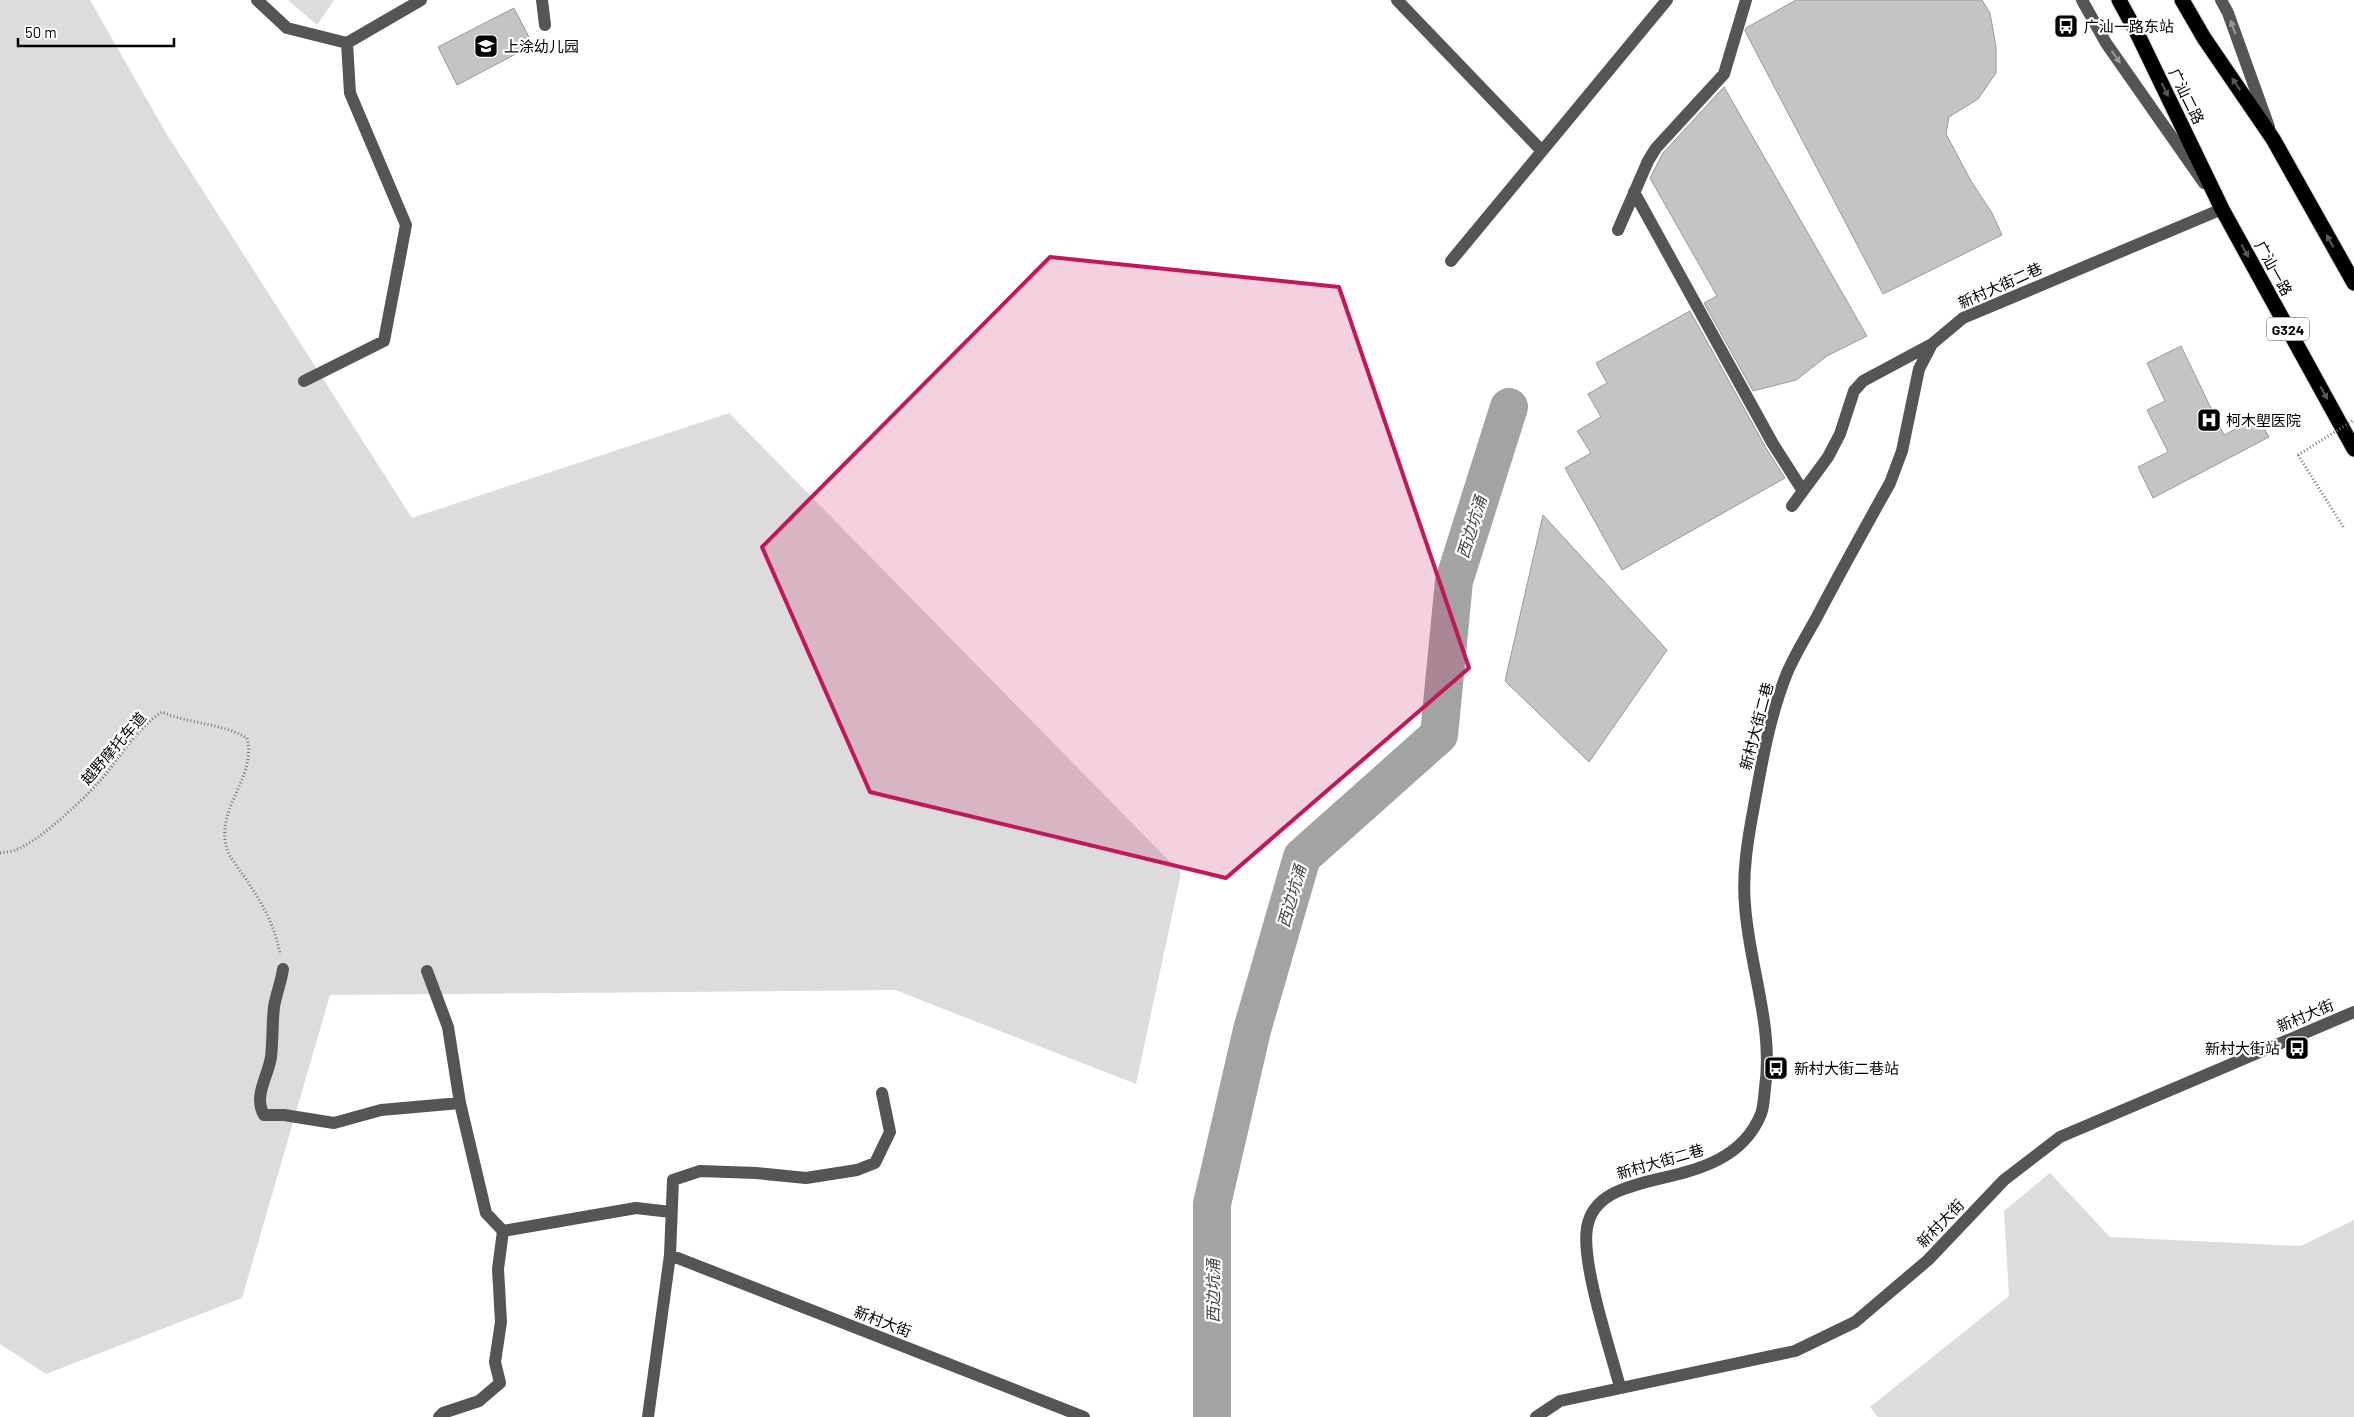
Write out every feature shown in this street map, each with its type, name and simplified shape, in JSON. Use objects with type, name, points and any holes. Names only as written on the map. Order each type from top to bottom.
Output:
[{"type":"highway","name":"广汕二路","points":[[2118,0],[2138,35],[2222,208]]},
{"type":"highway","points":[[2182,0],[2204,38],[2273,139],[2354,284]]},
{"type":"highway","name":"广汕一路","points":[[2222,208],[2354,449]]},
{"type":"street","points":[[257,0],[287,28],[347,43],[422,0]]},
{"type":"street","points":[[542,0],[545,25]]},
{"type":"street","points":[[1397,0],[1541,150]]},
{"type":"street","points":[[1451,261],[1667,0]]},
{"type":"street","points":[[1618,230],[1656,148],[1724,74],[1746,0]]},
{"type":"street","points":[[2082,0],[2106,43],[2222,208]]},
{"type":"street","points":[[2221,0],[2228,13],[2273,139]]},
{"type":"street","points":[[304,381],[384,341],[406,225],[350,92],[347,43]]},
{"type":"street","points":[[1634,192],[1773,444],[1803,491]]},
{"type":"street","name":"新村大街二巷","points":[[1620,1387],[1590,1269],[1586,1243],[1590,1216],[1597,1204],[1611,1193],[1687,1172],[1729,1154],[1743,1144],[1762,1111],[1767,1076],[1766,1046],[1744,904],[1748,841],[1765,746],[1787,673],[1890,483],[1902,451],[1914,385],[1932,344],[1963,318],[2222,208]]},
{"type":"street","points":[[1792,506],[1828,458],[1840,434],[1854,391],[1863,381],[1932,344]]},
{"type":"street","points":[[282,969],[281,983],[274,1004],[271,1056],[260,1093],[259,1106],[264,1115],[284,1115],[334,1123],[381,1110],[460,1103]]},
{"type":"street","points":[[427,971],[448,1027],[460,1103],[486,1213],[503,1230]]},
{"type":"street","name":"新村大街","points":[[1536,1417],[1560,1401],[1795,1351],[1855,1322],[1928,1260],[2004,1180],[2060,1136],[2354,1012]]},
{"type":"street","points":[[648,1417],[670,1255],[673,1180],[700,1171],[756,1173],[806,1178],[857,1170],[875,1163],[890,1132],[882,1093]]},
{"type":"street","points":[[503,1230],[636,1208],[671,1212]]},
{"type":"street","points":[[439,1417],[443,1413],[478,1401],[500,1383],[495,1362],[501,1322],[498,1269],[503,1230]]},
{"type":"street","name":"新村大街","points":[[670,1255],[1084,1417]]},
{"type":"path","points":[[2344,528],[2298,455],[2354,420]]},
{"type":"path","name":"越野摩托车道","points":[[0,853],[16,850],[32,840],[85,798],[106,774],[123,749],[152,718],[162,712],[194,723],[236,732],[247,738],[249,748],[248,764],[228,813],[225,845],[272,921],[282,969]]},
{"type":"highlighted area","points":[[1050,257],[1339,287],[1469,668],[1226,878],[870,792],[762,547]]},
{"type":"shaded area","points":[[0,0],[90,0],[166,133],[412,518],[729,413],[1181,873],[1136,1084],[895,990],[330,995],[242,1298],[46,1374],[0,1344]]},
{"type":"shaded area","points":[[288,0],[334,0],[317,25]]},
{"type":"shaded area","points":[[2050,1173],[2110,1237],[2301,1246],[2354,1220],[2354,1417],[1878,1417],[1870,1407],[2009,1296],[2004,1211]]},
{"type":"building","points":[[1796,0],[1982,0],[1990,13],[1996,47],[1996,73],[1978,99],[1949,117],[1946,134],[1971,181],[1992,213],[2002,235],[1883,294],[1745,31],[1746,28]]},
{"type":"building","name":"上涂幼儿园","points":[[514,8],[533,45],[457,85],[438,47]]},
{"type":"building","points":[[1724,87],[1867,336],[1827,356],[1796,380],[1753,391],[1704,303],[1717,296],[1650,178],[1663,153]]},
{"type":"building","points":[[1690,311],[1766,448],[1785,478],[1622,570],[1565,468],[1591,453],[1577,431],[1601,417],[1588,394],[1607,383],[1596,363]]},
{"type":"building","points":[[2181,346],[2224,435],[2258,417],[2269,437],[2153,498],[2138,467],[2168,452],[2147,410],[2165,401],[2147,363]]},
{"type":"building","points":[[1543,515],[1667,650],[1589,762],[1505,681]]},
{"type":"waterway","name":"西边坑涌","points":[[1212,1417],[1212,1204],[1252,1030],[1302,857],[1439,735],[1454,581],[1509,407]]},
{"type":"place","name":"广汕一路东站","points":[[2066,26]]},
{"type":"place","name":"上涂幼儿园","points":[[486,46]]},
{"type":"place","name":"柯木塱医院","points":[[2209,420]]},
{"type":"place","name":"新村大街站","points":[[2297,1048]]},
{"type":"place","name":"新村大街二巷站","points":[[1776,1068]]}]
